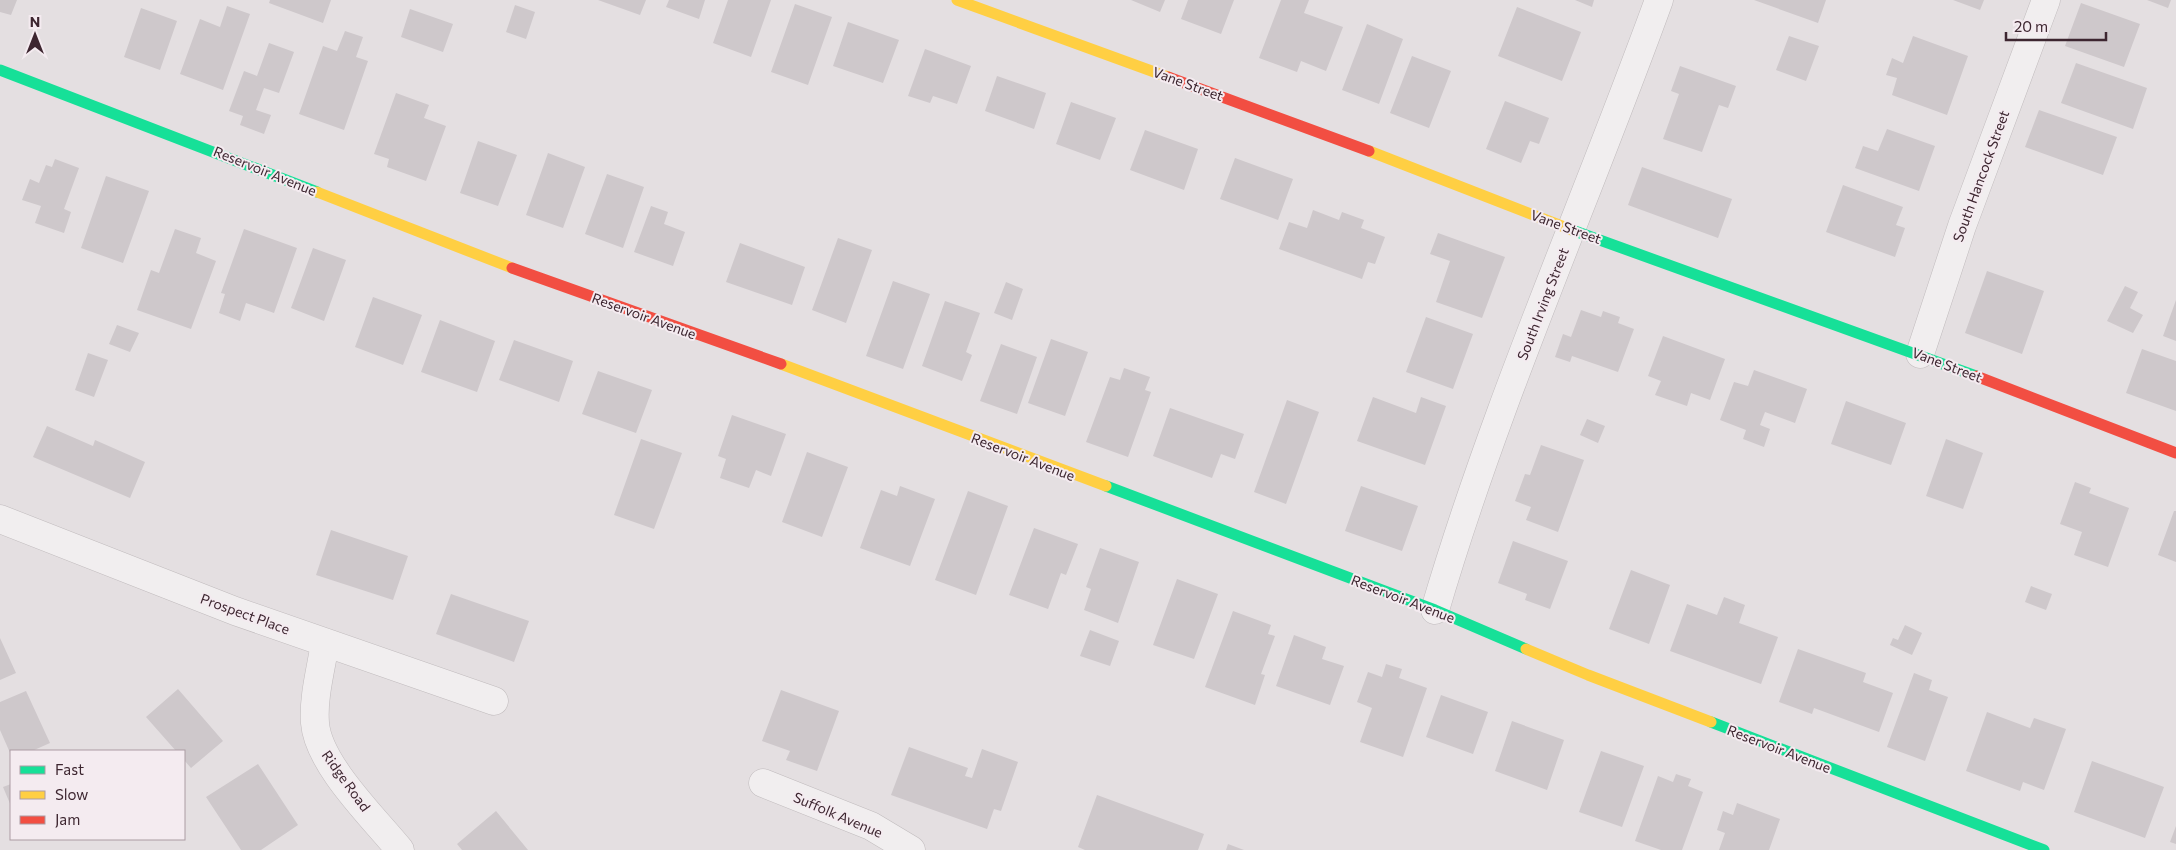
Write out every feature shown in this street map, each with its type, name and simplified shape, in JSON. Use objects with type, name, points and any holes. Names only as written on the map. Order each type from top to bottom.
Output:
[{"type":"street","name":"Vane Street","points":[[957,0],[1357,146],[1571,230],[1920,354],[2176,453]]},
{"type":"street","name":"South Irving Street","points":[[1435,610],[1503,410],[1658,0]]},
{"type":"street","name":"South Hancock Street","points":[[1920,354],[1962,226],[2046,0]]},
{"type":"street","name":"Reservoir Avenue","points":[[0,70],[574,291],[775,362],[1435,610],[1588,675],[2044,850]]},
{"type":"street","name":"Prospect Place","points":[[0,519],[167,585],[326,643],[494,701]]},
{"type":"street","name":"Ridge Road","points":[[326,643],[316,699],[315,725],[322,751],[340,777],[400,850]]},
{"type":"street","name":"Suffolk Avenue","points":[[763,784],[871,826],[911,850]]},
{"type":"building","points":[[0,0],[17,0],[11,15],[0,12]]},
{"type":"building","points":[[270,0],[331,0],[323,23],[269,3]]},
{"type":"building","points":[[598,0],[646,0],[640,15]]},
{"type":"building","points":[[669,0],[705,0],[699,19],[666,7]]},
{"type":"building","points":[[728,0],[771,0],[751,57],[713,43]]},
{"type":"building","points":[[1131,0],[1165,0],[1160,12]]},
{"type":"building","points":[[1188,0],[1234,0],[1221,34],[1181,19]]},
{"type":"building","points":[[1281,0],[1309,0],[1304,13],[1343,27],[1326,71],[1301,61],[1297,72],[1259,58]]},
{"type":"building","points":[[1575,0],[1594,0],[1592,7]]},
{"type":"building","points":[[1754,0],[1826,0],[1818,23]]},
{"type":"building","points":[[1953,0],[1984,0],[1980,10]]},
{"type":"building","points":[[2147,0],[2171,0],[2168,8]]},
{"type":"building","points":[[2081,3],[2140,24],[2124,67],[2065,46]]},
{"type":"building","points":[[795,4],[832,17],[808,85],[771,72]]},
{"type":"building","points":[[515,5],[535,12],[526,39],[506,32]]},
{"type":"building","points":[[227,6],[250,14],[223,90],[180,74],[200,19],[220,27]]},
{"type":"building","points":[[1517,7],[1581,32],[1562,81],[1498,56]]},
{"type":"building","points":[[141,8],[177,21],[160,70],[124,57]]},
{"type":"building","points":[[410,9],[453,24],[443,52],[401,37]]},
{"type":"building","points":[[848,22],[899,40],[883,83],[833,66]]},
{"type":"building","points":[[1367,24],[1403,39],[1379,104],[1342,90]]},
{"type":"building","points":[[345,31],[363,37],[356,57],[368,61],[344,130],[299,114],[323,46],[337,51]]},
{"type":"building","points":[[1789,36],[1819,46],[1806,81],[1776,70]]},
{"type":"building","points":[[1913,36],[1968,56],[1947,115],[1892,95],[1897,78],[1886,75],[1892,58],[1903,63]]},
{"type":"building","points":[[269,43],[294,52],[279,93],[264,88],[256,110],[271,115],[264,134],[240,125],[243,116],[229,111],[244,71],[257,76]]},
{"type":"building","points":[[925,49],[971,66],[957,104],[933,96],[930,103],[908,96]]},
{"type":"building","points":[[1412,56],[1451,71],[1429,128],[1390,113]]},
{"type":"building","points":[[2076,63],[2147,88],[2133,129],[2061,103]]},
{"type":"building","points":[[1680,66],[1736,86],[1728,108],[1719,105],[1702,152],[1663,139],[1679,94],[1671,91]]},
{"type":"building","points":[[997,76],[1046,93],[1034,129],[985,111]]},
{"type":"building","points":[[396,93],[429,105],[424,118],[446,126],[426,181],[387,167],[389,159],[374,154]]},
{"type":"building","points":[[1505,101],[1549,118],[1539,144],[1530,141],[1521,163],[1486,149]]},
{"type":"building","points":[[1071,102],[1116,118],[1100,160],[1056,144]]},
{"type":"building","points":[[2039,110],[2117,137],[2103,175],[2025,147]]},
{"type":"building","points":[[1887,129],[1935,146],[1919,191],[1855,168],[1863,146],[1878,151]]},
{"type":"building","points":[[1145,130],[1198,149],[1184,190],[1130,170]]},
{"type":"building","points":[[478,141],[517,155],[498,206],[460,193]]},
{"type":"building","points":[[548,153],[585,167],[563,228],[526,215]]},
{"type":"building","points":[[1235,158],[1293,179],[1278,220],[1220,199]]},
{"type":"building","points":[[55,159],[79,168],[64,209],[71,212],[64,233],[35,223],[41,206],[22,200],[30,179],[39,183],[46,165],[52,167]]},
{"type":"building","points":[[1642,167],[1732,199],[1718,238],[1628,205]]},
{"type":"building","points":[[607,174],[644,187],[623,248],[585,234]]},
{"type":"building","points":[[106,176],[149,191],[123,263],[81,248]]},
{"type":"building","points":[[1843,185],[1903,207],[1896,225],[1905,228],[1895,257],[1826,232]]},
{"type":"building","points":[[651,206],[668,212],[664,224],[685,232],[673,266],[634,252]]},
{"type":"building","points":[[1313,210],[1339,220],[1342,212],[1364,220],[1361,228],[1385,237],[1375,264],[1368,262],[1362,279],[1279,249],[1289,222],[1307,228]]},
{"type":"building","points":[[175,229],[201,238],[196,253],[216,261],[191,329],[137,310],[151,270],[159,273]]},
{"type":"building","points":[[244,229],[297,248],[274,313],[246,303],[240,321],[219,313],[225,294],[221,293]]},
{"type":"building","points":[[1438,233],[1505,257],[1482,318],[1436,302],[1450,261],[1430,254]]},
{"type":"building","points":[[838,238],[872,250],[846,323],[812,310]]},
{"type":"building","points":[[740,243],[805,267],[792,305],[726,282]]},
{"type":"building","points":[[313,248],[346,260],[324,321],[291,308]]},
{"type":"building","points":[[1987,271],[2044,291],[2022,354],[1965,333]]},
{"type":"building","points":[[893,281],[930,294],[903,369],[866,356]]},
{"type":"building","points":[[1006,282],[1023,289],[1012,320],[994,313]]},
{"type":"building","points":[[2125,286],[2138,292],[2130,308],[2143,315],[2133,333],[2107,321]]},
{"type":"building","points":[[373,297],[422,315],[403,365],[355,347]]},
{"type":"building","points":[[2176,300],[2176,341],[2163,336]]},
{"type":"building","points":[[945,301],[980,313],[966,352],[972,355],[962,381],[922,366]]},
{"type":"building","points":[[1581,310],[1601,317],[1603,311],[1620,317],[1618,323],[1634,329],[1618,372],[1572,356],[1570,362],[1555,357],[1563,334],[1571,337]]},
{"type":"building","points":[[1426,317],[1473,334],[1453,389],[1406,372]]},
{"type":"building","points":[[440,320],[495,341],[477,392],[421,372]]},
{"type":"building","points":[[117,325],[139,333],[130,352],[109,344]]},
{"type":"building","points":[[1663,336],[1725,359],[1710,400],[1691,393],[1687,406],[1655,395],[1661,381],[1648,376]]},
{"type":"building","points":[[1051,339],[1088,352],[1065,416],[1028,403]]},
{"type":"building","points":[[514,340],[573,361],[559,402],[499,380]]},
{"type":"building","points":[[1001,344],[1037,357],[1017,414],[980,401]]},
{"type":"building","points":[[2142,349],[2176,361],[2176,411],[2126,393]]},
{"type":"building","points":[[88,353],[108,360],[94,397],[75,390]]},
{"type":"building","points":[[1124,368],[1150,377],[1145,390],[1151,392],[1128,457],[1086,442],[1110,377],[1120,380]]},
{"type":"building","points":[[1754,370],[1807,389],[1795,423],[1765,412],[1760,425],[1770,429],[1764,447],[1743,439],[1746,430],[1720,420],[1734,382],[1748,386]]},
{"type":"building","points":[[598,371],[652,390],[636,433],[582,414]]},
{"type":"building","points":[[1373,397],[1416,413],[1421,397],[1446,406],[1425,465],[1357,441]]},
{"type":"building","points":[[1287,400],[1319,412],[1286,504],[1254,492]]},
{"type":"building","points":[[1846,401],[1906,423],[1891,465],[1831,444]]},
{"type":"building","points":[[1170,408],[1244,434],[1235,459],[1221,454],[1212,478],[1153,456]]},
{"type":"building","points":[[732,415],[786,434],[771,476],[756,470],[749,488],[720,478],[726,459],[718,456]]},
{"type":"building","points":[[1587,419],[1605,426],[1598,443],[1580,435]]},
{"type":"building","points":[[47,426],[93,446],[95,440],[145,462],[130,498],[33,457]]},
{"type":"building","points":[[641,439],[682,453],[654,529],[614,515]]},
{"type":"building","points":[[1946,439],[1983,453],[1963,509],[1926,496]]},
{"type":"building","points":[[1541,445],[1584,460],[1558,532],[1526,520],[1531,507],[1515,501],[1525,474],[1530,475]]},
{"type":"building","points":[[807,452],[848,467],[822,537],[782,522]]},
{"type":"building","points":[[2075,482],[2091,488],[2089,493],[2129,508],[2108,567],[2074,555],[2082,532],[2060,524]]},
{"type":"building","points":[[900,486],[935,499],[910,566],[860,548],[881,490],[897,496]]},
{"type":"building","points":[[1361,486],[1418,506],[1402,551],[1345,531]]},
{"type":"building","points":[[968,491],[1008,506],[976,595],[935,580]]},
{"type":"building","points":[[2174,511],[2176,511],[2176,562],[2158,555]]},
{"type":"building","points":[[1034,528],[1078,544],[1066,575],[1061,573],[1048,609],[1009,595]]},
{"type":"building","points":[[331,530],[408,556],[393,600],[316,575]]},
{"type":"building","points":[[1513,541],[1568,561],[1550,609],[1525,600],[1527,594],[1498,583]]},
{"type":"building","points":[[1100,548],[1139,562],[1118,623],[1084,610],[1091,589],[1086,587]]},
{"type":"building","points":[[1631,570],[1670,585],[1649,644],[1609,629]]},
{"type":"building","points":[[1177,579],[1218,594],[1194,659],[1153,645]]},
{"type":"building","points":[[2031,586],[2052,594],[2046,610],[2025,602]]},
{"type":"building","points":[[451,594],[529,621],[514,662],[436,634]]},
{"type":"building","points":[[1724,597],[1745,605],[1739,623],[1778,637],[1761,684],[1670,651],[1687,604],[1717,615]]},
{"type":"building","points":[[1233,611],[1271,625],[1268,634],[1275,636],[1261,674],[1265,675],[1255,705],[1205,687]]},
{"type":"building","points":[[1905,625],[1922,633],[1912,655],[1890,645],[1893,638],[1898,640]]},
{"type":"building","points":[[1090,630],[1119,641],[1110,666],[1080,656]]},
{"type":"building","points":[[1294,635],[1326,647],[1322,659],[1344,666],[1330,705],[1276,686]]},
{"type":"building","points":[[0,638],[16,673],[0,680]]},
{"type":"building","points":[[1798,649],[1866,673],[1863,682],[1893,693],[1879,732],[1814,708],[1812,714],[1779,702]]},
{"type":"building","points":[[1386,664],[1402,669],[1399,678],[1427,688],[1403,757],[1360,742],[1372,708],[1357,702],[1368,672],[1382,677]]},
{"type":"building","points":[[1914,673],[1932,680],[1929,690],[1948,697],[1925,761],[1887,747]]},
{"type":"building","points":[[178,689],[223,741],[191,768],[185,761],[185,750],[175,750],[146,717]]},
{"type":"building","points":[[781,690],[839,711],[817,771],[786,760],[790,751],[762,741]]},
{"type":"building","points":[[26,691],[50,743],[34,750],[10,750],[10,753],[0,730],[0,702]]},
{"type":"building","points":[[1441,695],[1488,712],[1473,754],[1426,737]]},
{"type":"building","points":[[1987,712],[2030,728],[2034,718],[2066,729],[2044,790],[2023,782],[2020,791],[1966,771]]},
{"type":"building","points":[[1512,721],[1564,740],[1547,790],[1495,771]]},
{"type":"building","points":[[909,747],[968,768],[965,776],[972,778],[982,749],[1018,762],[1001,811],[994,809],[987,829],[891,795]]},
{"type":"building","points":[[1601,751],[1644,766],[1622,827],[1579,812]]},
{"type":"building","points":[[2092,761],[2164,787],[2145,838],[2074,812]]},
{"type":"building","points":[[258,764],[298,825],[261,850],[241,850],[206,797]]},
{"type":"building","points":[[1676,774],[1691,779],[1688,786],[1703,792],[1682,850],[1661,850],[1635,841],[1658,776],[1673,782]]},
{"type":"building","points":[[10,784],[10,804],[3,787]]},
{"type":"building","points":[[1097,795],[1204,834],[1198,850],[1085,850],[1078,847]]},
{"type":"building","points":[[1737,803],[1780,819],[1769,850],[1719,850],[1725,833],[1717,830],[1723,811],[1733,815]]},
{"type":"building","points":[[496,811],[528,850],[462,850],[457,844]]},
{"type":"building","points":[[2176,826],[2176,844],[2170,842]]},
{"type":"building","points":[[1228,844],[1244,850],[1226,850]]},
{"type":"traffic: fast","points":[[0,70],[317,192]]},
{"type":"traffic: fast","points":[[1572,230],[1976,376]]},
{"type":"traffic: fast","points":[[1106,486],[1435,610],[1526,649]]},
{"type":"traffic: fast","points":[[1711,722],[2044,850]]},
{"type":"traffic: slow","points":[[957,0],[1168,77]]},
{"type":"traffic: slow","points":[[1369,151],[1572,230]]},
{"type":"traffic: slow","points":[[317,192],[512,268]]},
{"type":"traffic: slow","points":[[781,364],[1106,486]]},
{"type":"traffic: slow","points":[[1526,649],[1711,722]]},
{"type":"traffic: jam","points":[[1168,77],[1369,151]]},
{"type":"traffic: jam","points":[[512,268],[781,364]]},
{"type":"traffic: jam","points":[[1976,376],[2176,453]]}]
